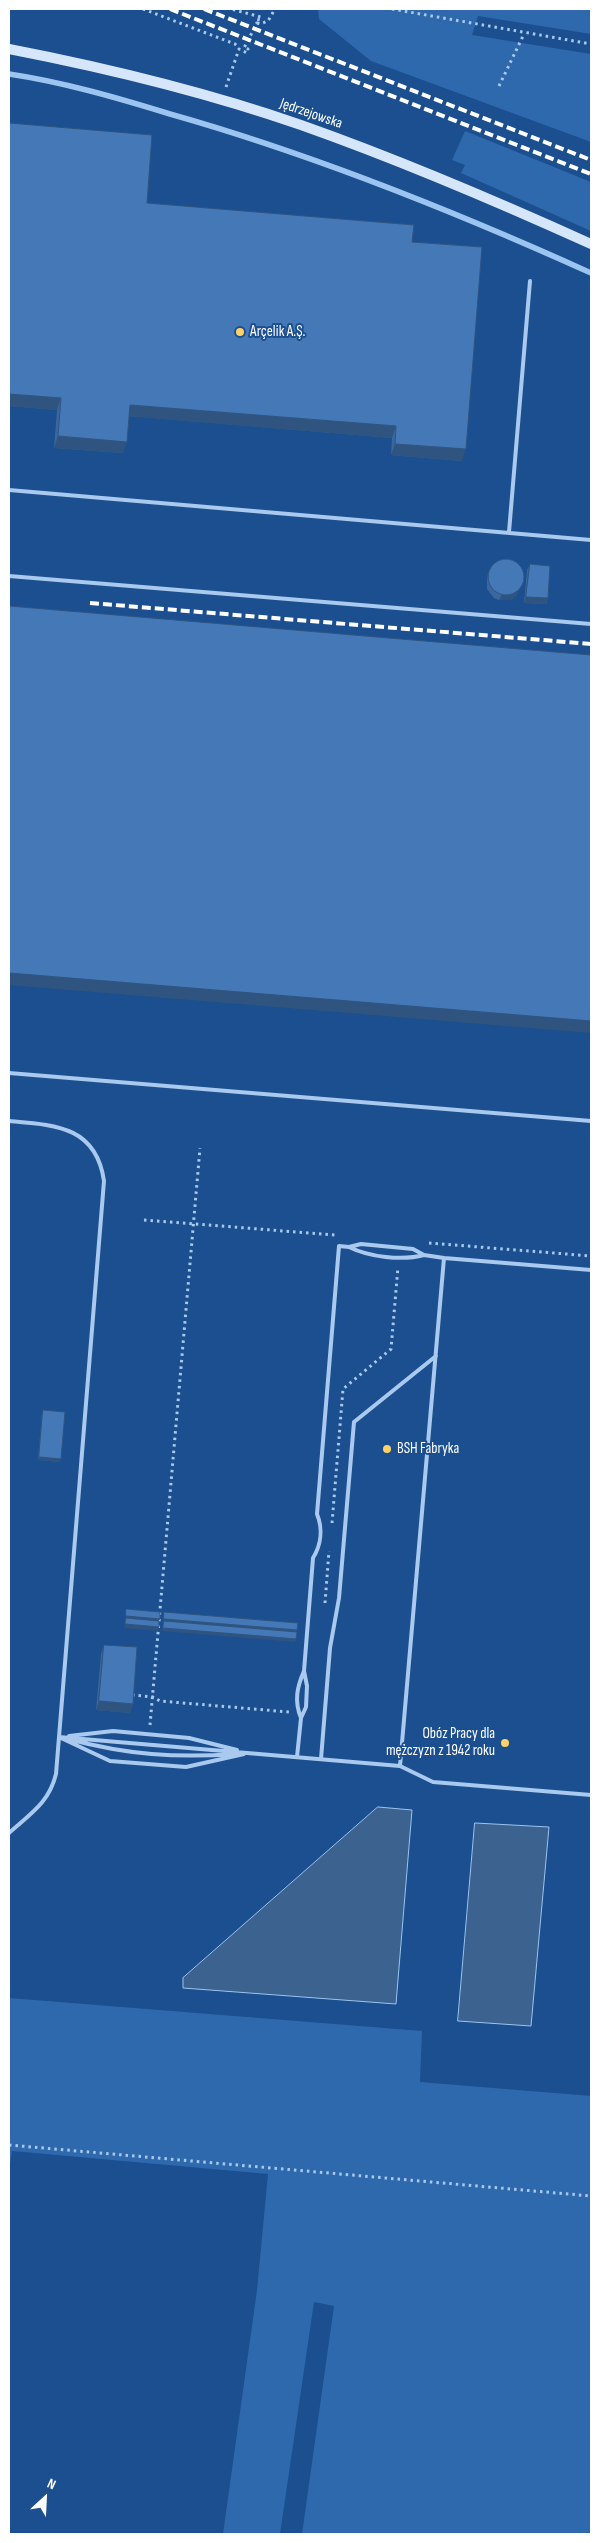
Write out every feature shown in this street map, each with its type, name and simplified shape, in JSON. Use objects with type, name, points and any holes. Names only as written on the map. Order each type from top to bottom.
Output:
[{"type":"street","name":"Jędrzejowska","points":[[9,49],[144,79],[300,125],[450,181],[591,244]]},
{"type":"lane","points":[[509,532],[530,281]]},
{"type":"lane","points":[[9,490],[591,540]]},
{"type":"lane","points":[[9,576],[591,624]]},
{"type":"lane","points":[[9,1073],[591,1121]]},
{"type":"lane","points":[[9,1121],[55,1126],[83,1138],[94,1149],[102,1166],[104,1181],[56,1774],[52,1790],[44,1802],[9,1833]]},
{"type":"lane","points":[[297,1757],[301,1718],[306,1707],[307,1686],[304,1671],[313,1558],[319,1549],[321,1524],[317,1514],[339,1246],[349,1247],[361,1244],[413,1249],[424,1255],[444,1258],[591,1270]]},
{"type":"lane","points":[[349,1247],[361,1253],[398,1257],[412,1258],[424,1255]]},
{"type":"lane","points":[[400,1766],[444,1258]]},
{"type":"lane","points":[[321,1759],[330,1648],[339,1598],[354,1422],[436,1356]]},
{"type":"lane","points":[[301,1718],[296,1706],[298,1684],[304,1671]]},
{"type":"lane","points":[[59,1737],[113,1731],[150,1734],[189,1738],[249,1753]]},
{"type":"lane","points":[[59,1737],[400,1766],[433,1782],[591,1796]]},
{"type":"lane","points":[[59,1737],[112,1751],[187,1757],[249,1753]]},
{"type":"lane","points":[[59,1737],[110,1761],[186,1767],[249,1753]]},
{"type":"path","points":[[143,9],[235,44],[247,53],[248,49],[244,48],[257,22],[256,19],[260,20],[261,17],[231,9]]},
{"type":"path","points":[[257,22],[260,24],[268,22],[275,9]]},
{"type":"path","points":[[392,9],[524,34],[591,44]]},
{"type":"path","points":[[500,86],[524,34]]},
{"type":"path","points":[[225,90],[239,48]]},
{"type":"path","points":[[150,1734],[200,1148]]},
{"type":"path","points":[[152,1622],[160,1623]]},
{"type":"path","points":[[9,2145],[591,2196]]},
{"type":"shaded area","points":[[318,9],[591,9],[591,34],[478,16],[472,35],[591,54],[591,142],[371,61],[319,19]]},
{"type":"shaded area","points":[[465,131],[591,182],[591,231],[461,173],[465,165],[452,160]]},
{"type":"shaded area","points":[[378,1807],[412,1810],[396,2004],[183,1988],[183,1978]]},
{"type":"shaded area","points":[[475,1823],[549,1827],[531,2026],[458,2021]]},
{"type":"shaded area","points":[[9,1998],[422,2031],[420,2082],[591,2096],[591,2534],[302,2534],[334,2306],[314,2302],[280,2534],[223,2534],[257,2290],[268,2174],[12,2151],[9,2171]]},
{"type":"building","name":"Arçelik A.Ş.","points":[[9,123],[152,135],[147,203],[414,225],[412,242],[482,247],[466,449],[395,444],[396,426],[130,405],[127,442],[58,436],[61,398],[9,394]]},
{"type":"building","points":[[506,559],[518,565],[524,577],[518,589],[506,595],[494,589],[488,577],[494,565]]},
{"type":"building","points":[[530,564],[550,566],[548,598],[526,597]]},
{"type":"building","points":[[9,606],[591,655],[591,1021],[9,973]]},
{"type":"building","points":[[43,1410],[65,1412],[61,1459],[39,1457]]},
{"type":"building","points":[[126,1609],[160,1612],[160,1619],[126,1616]]},
{"type":"building","points":[[164,1612],[298,1623],[297,1630],[164,1619]]},
{"type":"building","points":[[126,1618],[159,1621],[159,1627],[125,1624]]},
{"type":"building","points":[[164,1621],[297,1632],[296,1639],[163,1628]]},
{"type":"building","points":[[104,1645],[137,1647],[133,1704],[99,1701]]},
{"type":"waterway","points":[[9,74],[50,81],[110,96],[278,147],[436,206],[591,273]]},
{"type":"railway","points":[[170,9],[591,174]]},
{"type":"railway","points":[[204,9],[591,160]]},
{"type":"railway","points":[[90,603],[591,644]]},
{"type":"place","name":"Arçelik A.Ş.","points":[[240,332]]},
{"type":"place","name":"BSH Fabryka","points":[[387,1449]]},
{"type":"place","name":"Obóz Pracy dla mężczyzn z 1942 roku","points":[[505,1743]]}]
